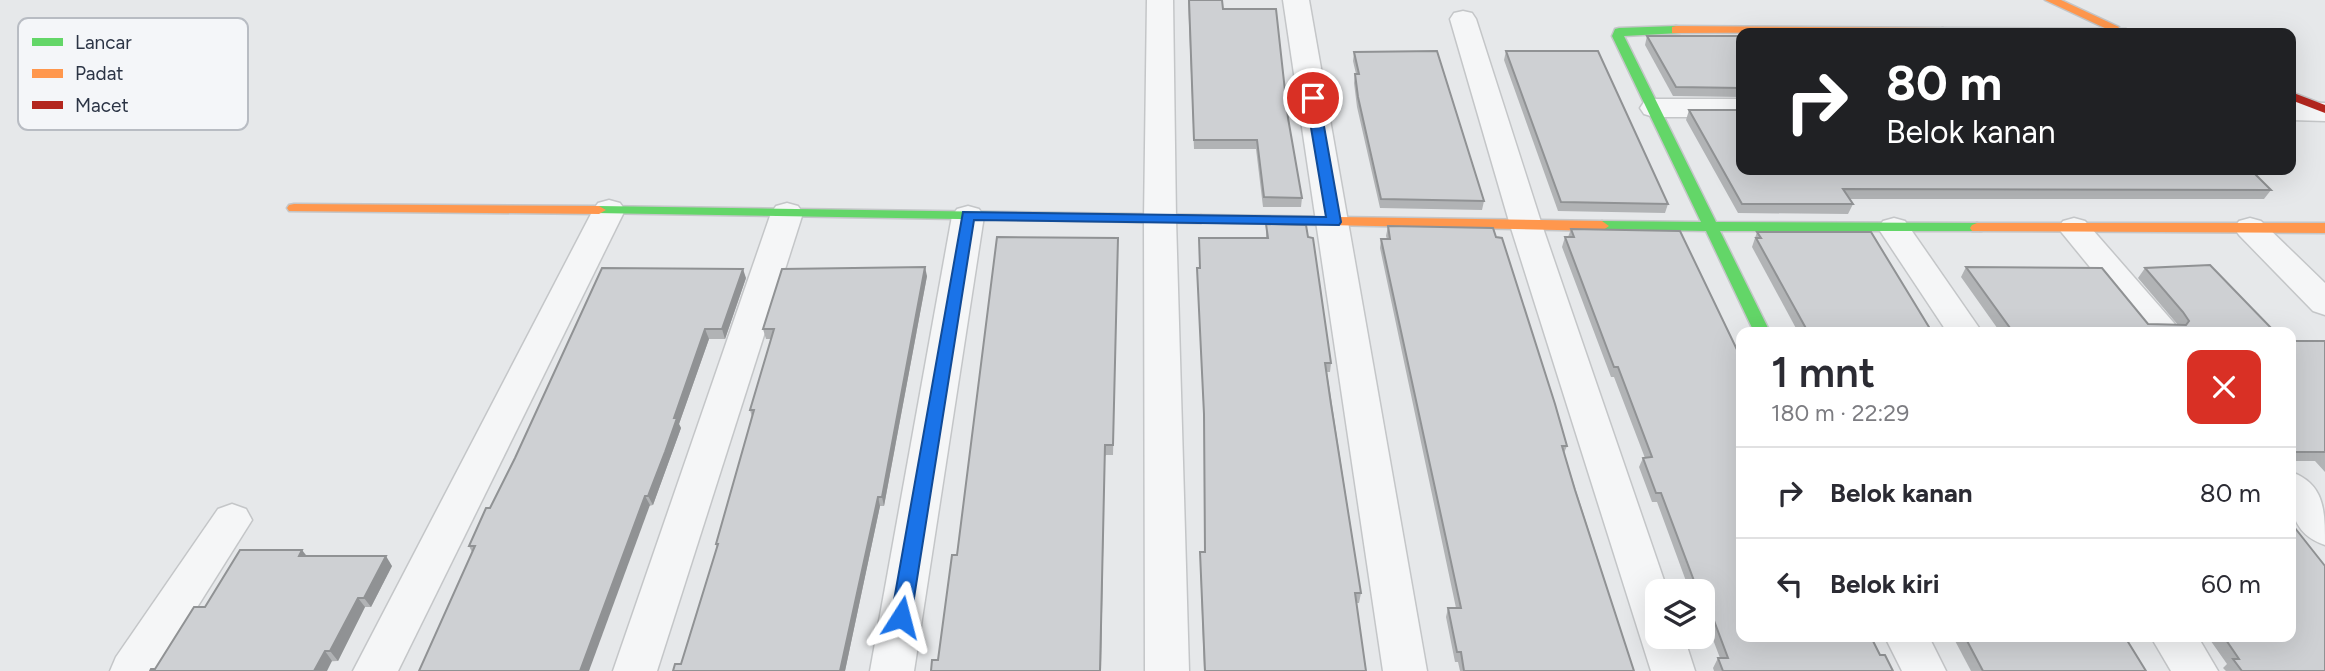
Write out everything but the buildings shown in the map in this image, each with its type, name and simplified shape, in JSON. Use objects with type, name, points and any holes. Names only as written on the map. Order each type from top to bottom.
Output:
[{"type":"street","points":[[1160,0],[1160,219],[1167,671]]},
{"type":"street","points":[[1296,0],[1405,671]]},
{"type":"street","points":[[2051,0],[2115,28]]},
{"type":"street","points":[[1463,19],[1526,225],[1645,587]]},
{"type":"street","points":[[1736,31],[1647,30],[1619,32],[1618,36],[1760,327]]},
{"type":"street","points":[[2296,98],[2325,110]]},
{"type":"street","points":[[1654,107],[1736,108]]},
{"type":"street","points":[[2296,111],[2325,110]]},
{"type":"street","points":[[294,208],[609,210],[1712,228],[2325,228]]},
{"type":"street","points":[[375,671],[609,210]]},
{"type":"street","points":[[635,671],[787,213]]},
{"type":"street","points":[[892,671],[968,216]]},
{"type":"street","points":[[1894,228],[1962,327]]},
{"type":"street","points":[[2074,228],[2158,327]]},
{"type":"street","points":[[2250,228],[2325,303]]},
{"type":"street","points":[[2296,494],[2325,529]]},
{"type":"street","points":[[132,671],[232,520]]},
{"type":"street","points":[[1910,642],[1924,671]]},
{"type":"street","points":[[2176,642],[2196,671]]},
{"type":"street","points":[[1666,649],[1673,671]]},
{"type":"traffic: fast","points":[[1676,30],[1619,32],[1618,36],[1760,327]]},
{"type":"traffic: fast","points":[[599,210],[1201,219]]},
{"type":"traffic: fast","points":[[1602,226],[1977,228]]},
{"type":"traffic: slow","points":[[2051,0],[2113,27]]},
{"type":"traffic: slow","points":[[1676,30],[1736,30]]},
{"type":"traffic: slow","points":[[294,208],[599,210]]},
{"type":"traffic: slow","points":[[1201,219],[1602,226]]},
{"type":"traffic: slow","points":[[1977,228],[2325,228]]},
{"type":"traffic: jam","points":[[2296,98],[2325,109]]},
{"type":"route","points":[[901,617],[968,216],[1334,222],[1313,98]]}]
